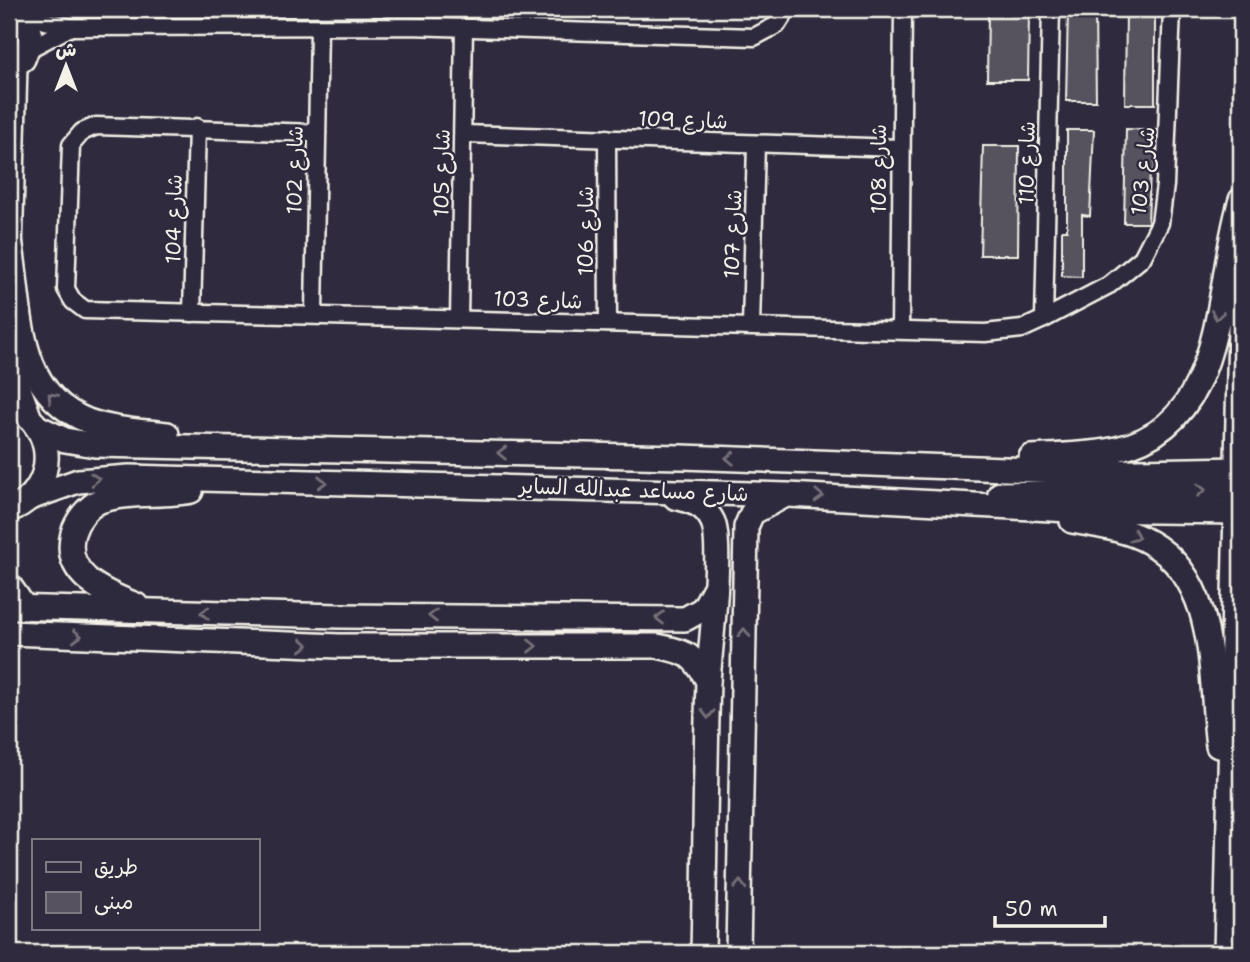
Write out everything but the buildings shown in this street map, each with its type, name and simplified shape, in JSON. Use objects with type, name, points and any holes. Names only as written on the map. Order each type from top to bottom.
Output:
[{"type":"street","points":[[409,9],[409,26]]},
{"type":"street","points":[[17,11],[71,27],[409,26],[754,37],[777,25],[787,9]]},
{"type":"street","name":"شارع 108","points":[[900,330],[903,9]]},
{"type":"street","name":"شارع 110","points":[[1044,319],[1051,9]]},
{"type":"street","name":"شارع 103","points":[[317,133],[197,127],[96,126],[82,132],[71,145],[66,289],[73,301],[85,310],[985,333],[1022,329],[1109,285],[1142,258],[1160,223],[1169,120],[1172,9]]},
{"type":"street","points":[[16,510],[39,486],[47,456],[34,423],[19,397],[11,362],[9,263],[18,61],[30,26],[17,11]]},
{"type":"street","points":[[18,61],[71,27]]},
{"type":"street","name":"شارع 102","points":[[314,314],[319,28]]},
{"type":"street","name":"شارع 105","points":[[459,319],[464,28]]},
{"type":"street","name":"شارع 104","points":[[192,313],[197,127]]},
{"type":"street","name":"شارع 109","points":[[464,134],[900,148]]},
{"type":"street","name":"شارع 106","points":[[607,138],[608,323]]},
{"type":"street","name":"شارع 107","points":[[751,326],[756,144]]},
{"type":"street","points":[[945,465],[1119,448],[1163,427],[1196,391],[1206,368],[1228,247],[1241,200]]},
{"type":"street","points":[[10,240],[30,365],[37,380],[59,405],[81,418],[107,426],[257,447]]},
{"type":"street","points":[[1226,953],[1229,871],[1227,802],[1239,490],[1241,283]]},
{"type":"street","name":"شارع مساعد عبدالله الساير","points":[[9,406],[65,440],[95,445],[945,465],[1087,472],[1239,490]]},
{"type":"street","name":"شارع مساعد عبدالله الساير","points":[[16,510],[61,485],[94,479],[652,490],[1022,508],[1239,490]]},
{"type":"street","points":[[173,612],[141,607],[110,595],[82,576],[74,564],[71,550],[75,526],[86,511],[100,501],[184,492],[224,480]]},
{"type":"street","points":[[652,490],[693,501],[705,509],[714,525],[716,558],[708,681],[703,953]]},
{"type":"street","points":[[937,502],[1010,493],[1239,490]]},
{"type":"street","points":[[738,953],[746,527],[752,513],[762,505],[788,495]]},
{"type":"street","points":[[1022,508],[1124,531],[1150,542],[1173,560],[1190,582],[1201,607],[1207,633],[1214,715],[1227,802]]},
{"type":"street","points":[[716,558],[730,555],[745,560]]},
{"type":"street","points":[[9,584],[17,608],[340,616],[685,619],[703,609],[714,589]]},
{"type":"street","points":[[339,646],[347,640],[350,631],[347,622],[340,616]]},
{"type":"street","points":[[9,633],[339,646],[657,646],[685,652],[696,660],[708,681]]}]
